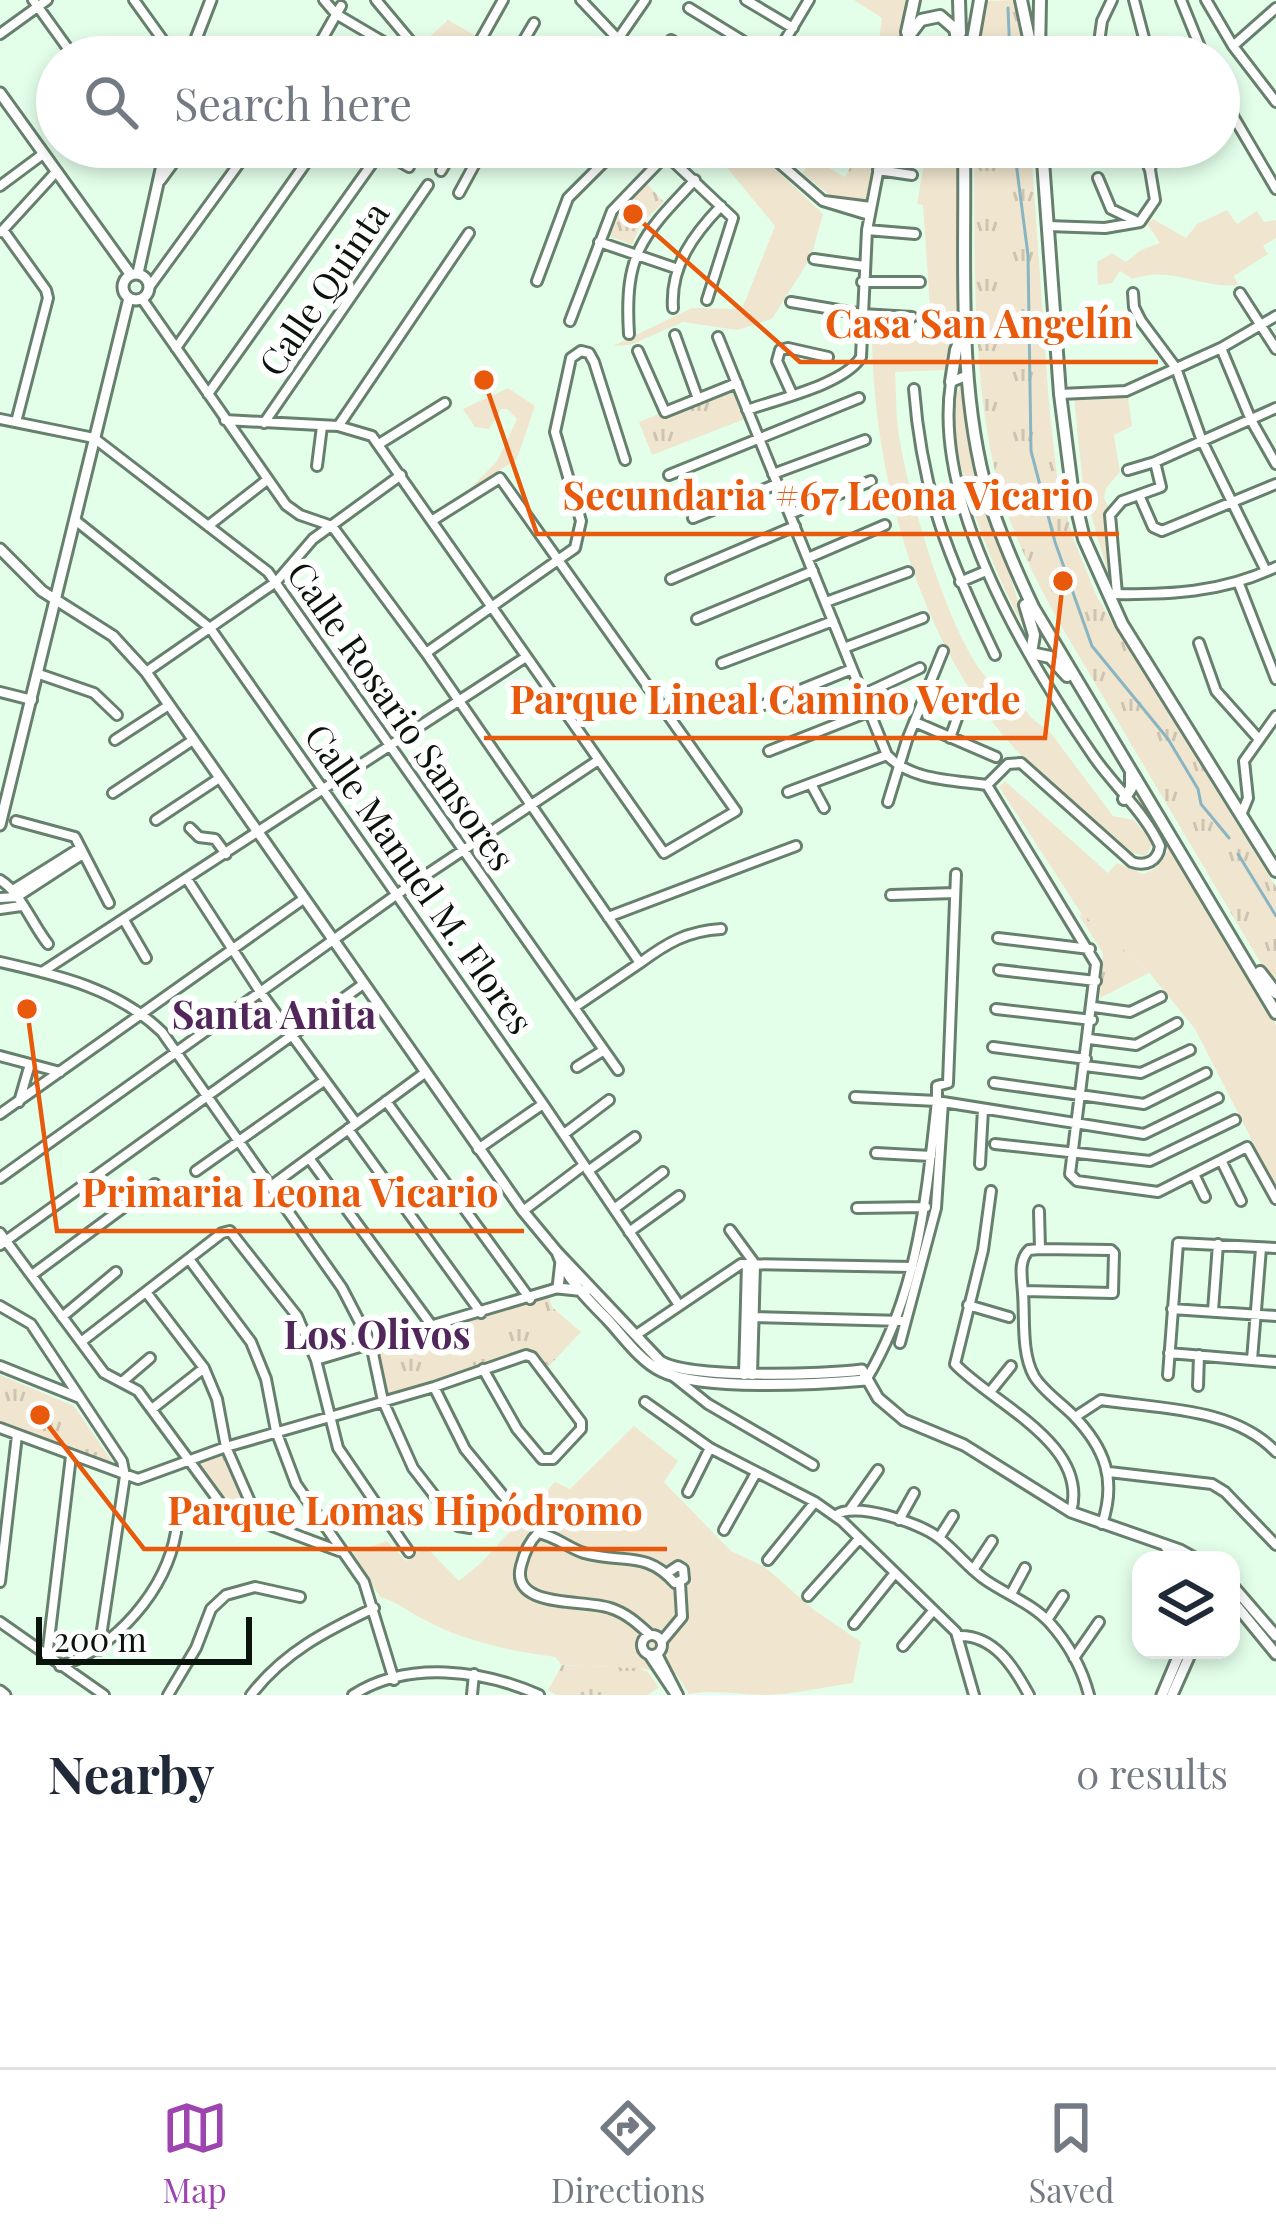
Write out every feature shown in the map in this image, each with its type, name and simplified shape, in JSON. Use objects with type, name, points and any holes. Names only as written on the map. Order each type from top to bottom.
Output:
[{"type":"highway","points":[[906,36],[914,0]]},
{"type":"highway","points":[[959,0],[962,36]]},
{"type":"highway","points":[[970,36],[980,0]]},
{"type":"highway","points":[[1022,0],[1031,36]]},
{"type":"highway","points":[[1037,36],[1040,0]]},
{"type":"highway","points":[[908,36],[921,20],[940,16],[957,36]]},
{"type":"highway","points":[[964,168],[970,374],[987,493],[1033,628],[1031,653],[1055,662],[1087,699]]},
{"type":"highway","points":[[1043,168],[1060,394],[1077,513],[1112,594],[1276,871]]},
{"type":"highway","points":[[951,382],[956,350],[967,324]]},
{"type":"highway","points":[[1006,550],[1033,607],[1276,1013]]},
{"type":"highway","points":[[1124,799],[1131,788],[1130,771]]},
{"type":"highway","points":[[1236,941],[1276,993]]},
{"type":"main road","points":[[197,36],[212,0]]},
{"type":"main road","points":[[0,94],[36,144]]},
{"type":"main road","points":[[53,168],[135,274],[146,278],[150,286],[142,299],[129,298]]},
{"type":"main road","points":[[0,826],[129,298],[123,288],[135,274],[161,168]]},
{"type":"main road","points":[[0,549],[56,602],[112,637],[146,672],[523,1211],[650,1365],[672,1372],[748,1378],[867,1373],[878,1398],[904,1420],[964,1445],[1071,1512],[1176,1551]]},
{"type":"main road","points":[[560,1258],[558,1288],[587,1291],[672,1372]]},
{"type":"main road","points":[[1166,1547],[1170,1551]]},
{"type":"main road","points":[[1240,1594],[1276,1636]]},
{"type":"main road","points":[[1240,1609],[1276,1654]]},
{"type":"main road","points":[[1240,1614],[1246,1616]]},
{"type":"main road","points":[[1162,1695],[1177,1659]]},
{"type":"main road","points":[[1172,1695],[1188,1659]]},
{"type":"street","points":[[134,0],[160,36]]},
{"type":"street","points":[[323,0],[371,36]]},
{"type":"street","points":[[376,0],[406,36]]},
{"type":"street","points":[[483,36],[503,0]]},
{"type":"street","points":[[581,0],[615,36]]},
{"type":"street","points":[[620,36],[645,0]]},
{"type":"street","points":[[746,0],[793,28]]},
{"type":"street","points":[[787,36],[809,0]]},
{"type":"street","points":[[1099,36],[1112,0]]},
{"type":"street","points":[[1134,0],[1143,36]]},
{"type":"street","points":[[1181,0],[1196,36]]},
{"type":"street","points":[[1206,0],[1227,36]]},
{"type":"street","points":[[0,34],[39,2],[61,36]]},
{"type":"street","points":[[323,36],[338,7]]},
{"type":"street","points":[[689,8],[736,36]]},
{"type":"street","points":[[1240,40],[1276,8]]},
{"type":"street","points":[[526,36],[534,23]]},
{"type":"street","points":[[1240,55],[1276,102]]},
{"type":"street","points":[[1240,127],[1274,183]]},
{"type":"street","points":[[0,186],[36,159]]},
{"type":"street","points":[[158,184],[170,168]]},
{"type":"street","points":[[150,286],[236,168]]},
{"type":"street","points":[[176,348],[302,168]]},
{"type":"street","points":[[208,394],[364,168]]},
{"type":"street","points":[[460,193],[473,168]]},
{"type":"street","points":[[537,281],[568,199],[598,168]]},
{"type":"street","points":[[570,321],[599,242],[620,201],[648,168]]},
{"type":"street","points":[[682,168],[733,222],[706,300]]},
{"type":"street","points":[[785,168],[823,201],[870,211]]},
{"type":"street","points":[[747,410],[838,377],[857,364],[863,349],[867,230],[878,170],[912,175]]},
{"type":"street","points":[[1047,226],[1105,228],[1140,222],[1154,200],[1150,170]]},
{"type":"street","points":[[16,422],[48,298],[1,231],[56,172]]},
{"type":"street","points":[[1098,178],[1111,209],[1140,222]]},
{"type":"street","points":[[629,334],[627,285],[646,232],[695,180]]},
{"type":"street","name":"Calle Quinta","points":[[264,423],[428,185]]},
{"type":"street","points":[[673,308],[678,268],[693,236],[721,206]]},
{"type":"street","points":[[867,230],[915,234]]},
{"type":"street","points":[[338,425],[469,233]]},
{"type":"street","points":[[599,242],[678,268]]},
{"type":"street","points":[[814,259],[864,266]]},
{"type":"street","points":[[862,282],[920,282]]},
{"type":"street","points":[[1133,293],[1141,320],[1176,368],[1231,503],[1271,569],[1239,584],[1112,594],[1108,523],[1118,503],[1162,484],[1155,462]]},
{"type":"street","points":[[1240,293],[1276,349]]},
{"type":"street","points":[[142,299],[286,506],[332,526],[427,653],[640,962]]},
{"type":"street","points":[[791,302],[862,314],[912,316]]},
{"type":"street","points":[[1060,394],[1126,391],[1222,348],[1276,316]]},
{"type":"street","points":[[675,335],[698,399]]},
{"type":"street","points":[[718,337],[887,755],[898,767],[987,785],[1090,949],[1096,964],[1094,1007],[1070,1174],[1077,1181],[1152,1192],[1247,1148],[1276,1199]]},
{"type":"street","points":[[1222,348],[1251,420],[1276,464]]},
{"type":"street","points":[[792,394],[777,362],[779,350],[828,358]]},
{"type":"street","points":[[427,653],[575,548],[582,528],[555,432],[572,358],[581,351],[589,353],[594,362],[625,460]]},
{"type":"street","points":[[638,351],[662,410],[737,383]]},
{"type":"street","points":[[970,374],[951,382],[947,431],[954,470],[987,571],[1073,726],[1160,846],[1156,859],[1138,865],[1126,858],[1021,763],[1008,764],[987,785]]},
{"type":"street","points":[[914,389],[928,487],[942,540],[995,655]]},
{"type":"street","points":[[669,476],[859,398]]},
{"type":"street","points":[[380,444],[445,404]]},
{"type":"street","points":[[1128,470],[1276,408]]},
{"type":"street","points":[[0,419],[94,438]]},
{"type":"street","points":[[225,420],[338,425],[367,433],[380,444],[665,853],[737,810],[500,478],[433,520]]},
{"type":"street","points":[[317,466],[322,425]]},
{"type":"street","name":"Calle Rosario Sansores","points":[[94,438],[261,565],[276,582],[618,1070]]},
{"type":"street","points":[[693,518],[865,440]]},
{"type":"street","points":[[146,672],[276,582],[332,526],[401,475]]},
{"type":"street","points":[[208,526],[267,480]]},
{"type":"street","points":[[790,514],[871,482]]},
{"type":"street","points":[[1139,496],[1153,527],[1162,531],[1276,484]]},
{"type":"street","name":"Calle Manuel M. Flores","points":[[75,520],[210,628],[679,1305]]},
{"type":"street","points":[[671,579],[795,526]]},
{"type":"street","points":[[808,558],[885,526]]},
{"type":"street","points":[[697,619],[813,571]]},
{"type":"street","points":[[960,581],[987,571]]},
{"type":"street","points":[[826,602],[908,572]]},
{"type":"street","points":[[1239,584],[1276,679]]},
{"type":"street","points":[[844,647],[923,618]]},
{"type":"street","points":[[722,663],[833,621]]},
{"type":"street","points":[[1199,643],[1216,691],[1258,738]]},
{"type":"street","points":[[1264,650],[1276,644]]},
{"type":"street","points":[[888,802],[944,651]]},
{"type":"street","points":[[43,972],[526,657]]},
{"type":"street","points":[[862,695],[920,668]]},
{"type":"street","points":[[751,710],[852,669]]},
{"type":"street","points":[[39,674],[94,693],[117,715]]},
{"type":"street","points":[[0,692],[33,700]]},
{"type":"street","points":[[950,738],[965,696]]},
{"type":"street","points":[[116,740],[169,705]]},
{"type":"street","points":[[769,751],[869,712]]},
{"type":"street","points":[[1241,815],[1249,798],[1244,761],[1276,716]]},
{"type":"street","points":[[915,722],[996,757]]},
{"type":"street","points":[[113,793],[193,740]]},
{"type":"street","points":[[788,792],[887,755]]},
{"type":"street","points":[[0,1178],[396,895],[597,761]]},
{"type":"street","points":[[156,820],[218,778]]},
{"type":"street","points":[[811,784],[824,808]]},
{"type":"street","points":[[16,820],[71,836],[109,903]]},
{"type":"street","points":[[190,828],[200,837],[215,839],[226,854]]},
{"type":"street","points":[[608,917],[796,846]]},
{"type":"street","points":[[0,909],[82,851]]},
{"type":"street","points":[[867,1373],[903,1321],[937,1208],[937,1086],[945,1085],[949,1078],[956,874]]},
{"type":"street","points":[[187,879],[481,1312]]},
{"type":"street","points":[[0,880],[48,944]]},
{"type":"street","points":[[891,895],[956,893]]},
{"type":"street","points":[[0,898],[17,898]]},
{"type":"street","points":[[0,1114],[302,900]]},
{"type":"street","points":[[124,920],[146,958]]},
{"type":"street","points":[[574,1008],[669,941],[692,931],[721,929]]},
{"type":"street","points":[[998,938],[1090,949]]},
{"type":"street","points":[[0,962],[115,997],[142,1013],[177,1053],[342,1288],[370,1344],[383,1402],[413,1468],[463,1529],[511,1505],[465,1448],[434,1387]]},
{"type":"street","points":[[998,970],[1096,981]]},
{"type":"street","points":[[339,1550],[224,1508],[138,1391],[104,1373],[2,1240],[362,985]]},
{"type":"street","points":[[1094,1007],[1130,1012],[1161,997]]},
{"type":"street","points":[[996,1009],[1092,1020]]},
{"type":"street","points":[[1089,1039],[1136,1046],[1177,1024]]},
{"type":"street","points":[[993,1047],[1141,1073],[1190,1050]]},
{"type":"street","points":[[578,1067],[604,1050]]},
{"type":"street","points":[[0,1055],[62,1072]]},
{"type":"street","points":[[19,1102],[30,1064]]},
{"type":"street","points":[[271,1186],[426,1072]]},
{"type":"street","points":[[994,1083],[1144,1104],[1206,1073]]},
{"type":"street","points":[[196,1171],[324,1081]]},
{"type":"street","points":[[855,1096],[940,1101],[1147,1134],[1218,1098]]},
{"type":"street","points":[[564,1134],[609,1100]]},
{"type":"street","points":[[386,1101],[530,1299]]},
{"type":"street","points":[[900,1343],[940,1101]]},
{"type":"street","points":[[478,1149],[543,1104]]},
{"type":"street","points":[[980,1164],[983,1108]]},
{"type":"street","points":[[995,1144],[1150,1161],[1235,1120]]},
{"type":"street","points":[[523,1211],[635,1137]]},
{"type":"street","points":[[876,1153],[931,1156]]},
{"type":"street","points":[[309,1158],[433,1327]]},
{"type":"street","points":[[1220,1160],[1241,1201]]},
{"type":"street","points":[[614,1209],[663,1172]]},
{"type":"street","points":[[1194,1174],[1205,1198]]},
{"type":"street","points":[[32,1275],[155,1184]]},
{"type":"street","points":[[992,1191],[955,1364],[1045,1439],[1062,1460],[1073,1483],[1071,1512]]},
{"type":"street","points":[[629,1232],[680,1196]]},
{"type":"street","points":[[857,1208],[926,1207]]},
{"type":"street","points":[[1040,1210],[1040,1249]]},
{"type":"street","points":[[730,1230],[750,1261],[754,1317],[748,1378]]},
{"type":"street","points":[[81,1342],[230,1231],[297,1316],[316,1360],[338,1448],[409,1552]]},
{"type":"street","points":[[1168,1375],[1178,1243],[1276,1249]]},
{"type":"street","points":[[1213,1311],[1219,1244]]},
{"type":"street","points":[[1252,1360],[1261,1248]]},
{"type":"street","points":[[1023,1291],[1114,1292],[1111,1250],[1040,1249],[1024,1254],[1023,1291],[1029,1365],[1035,1378],[1096,1444],[1109,1472],[1102,1524]]},
{"type":"street","points":[[188,1259],[250,1342],[266,1379],[276,1431],[296,1484],[357,1570],[374,1608],[394,1679]]},
{"type":"street","points":[[636,1335],[750,1261],[913,1267]]},
{"type":"street","points":[[748,1378],[750,1261]]},
{"type":"street","points":[[62,1317],[116,1272]]},
{"type":"street","points":[[316,1360],[558,1288]]},
{"type":"street","points":[[146,1292],[204,1368],[217,1399],[226,1447],[259,1521]]},
{"type":"street","points":[[968,1305],[1009,1317]]},
{"type":"street","points":[[0,1306],[31,1324],[117,1451],[125,1476],[99,1650]]},
{"type":"street","points":[[1172,1309],[1276,1316]]},
{"type":"street","points":[[754,1317],[903,1321]]},
{"type":"street","points":[[1169,1353],[1276,1362]]},
{"type":"street","points":[[0,1428],[125,1476],[145,1477],[276,1431],[434,1387],[483,1369],[530,1355],[583,1426],[550,1460],[542,1459],[517,1429],[483,1369]]},
{"type":"street","points":[[1198,1386],[1199,1355]]},
{"type":"street","points":[[122,1382],[150,1358]]},
{"type":"street","points":[[0,1366],[81,1399]]},
{"type":"street","points":[[990,1392],[1011,1366]]},
{"type":"street","points":[[152,1409],[204,1368]]},
{"type":"street","points":[[672,1372],[708,1404],[813,1465]]},
{"type":"street","points":[[1075,1417],[1101,1400],[1220,1419],[1259,1434],[1276,1452]]},
{"type":"street","points":[[645,1402],[710,1448],[835,1516],[959,1636],[974,1695]]},
{"type":"street","points":[[0,1582],[17,1435]]},
{"type":"street","points":[[688,1492],[710,1448]]},
{"type":"street","points":[[46,1657],[71,1456]]},
{"type":"street","points":[[851,1508],[878,1470]]},
{"type":"street","points":[[1109,1472],[1212,1484],[1276,1545]]},
{"type":"street","points":[[724,1529],[756,1473]]},
{"type":"street","points":[[899,1520],[914,1493]]},
{"type":"street","points":[[768,1559],[815,1502]]},
{"type":"street","points":[[835,1516],[851,1508],[899,1520],[939,1538],[973,1570],[1047,1620],[1074,1658],[1090,1695]]},
{"type":"street","points":[[939,1538],[953,1516]]},
{"type":"street","points":[[60,1666],[99,1650],[127,1622],[171,1558],[176,1532]]},
{"type":"street","points":[[653,1654],[682,1617],[680,1583],[670,1581],[669,1572],[626,1556],[580,1552],[548,1535],[532,1538],[519,1571],[520,1584],[531,1595],[606,1606],[629,1616],[662,1641]]},
{"type":"street","points":[[808,1596],[860,1539]]},
{"type":"street","points":[[973,1570],[992,1541]]},
{"type":"street","points":[[1011,1594],[1025,1568]]},
{"type":"street","points":[[854,1624],[895,1573]]},
{"type":"street","points":[[168,1695],[196,1648],[211,1610],[226,1595],[255,1587],[300,1597]]},
{"type":"street","points":[[1047,1620],[1063,1596]]},
{"type":"street","points":[[251,1695],[289,1654],[374,1608]]},
{"type":"street","points":[[903,1646],[933,1610]]},
{"type":"street","points":[[0,1622],[104,1695]]},
{"type":"street","points":[[1074,1658],[1100,1622]]},
{"type":"street","points":[[649,1634],[641,1647],[653,1654],[672,1692]]},
{"type":"street","points":[[959,1636],[973,1637],[1000,1653],[1029,1695]]},
{"type":"street","points":[[353,1695],[394,1679],[435,1673],[474,1674],[539,1695]]},
{"type":"street","points":[[472,1695],[474,1674]]},
{"type":"green space","points":[[854,0],[910,0],[902,36],[880,36],[882,18]]},
{"type":"green space","points":[[1017,0],[1026,36],[978,36],[984,1]]},
{"type":"green space","points":[[448,20],[476,36],[430,36]]},
{"type":"green space","points":[[727,168],[774,168],[823,214],[811,257],[772,319],[737,330],[683,322],[630,345],[613,346],[692,308],[742,309],[775,226]]},
{"type":"green space","points":[[806,168],[829,168],[845,177],[850,168],[874,168],[865,202],[832,197],[802,173]]},
{"type":"green space","points":[[923,168],[957,168],[961,322],[945,370],[895,372],[898,428],[910,486],[945,600],[976,663],[991,682],[1008,690],[1047,728],[1113,816],[1134,820],[1153,843],[1146,856],[1133,853],[1044,777],[983,709],[929,613],[910,560],[882,451],[872,344],[917,338],[918,321],[928,316],[923,205],[917,204]]},
{"type":"green space","points":[[974,168],[1032,168],[1049,404],[1057,476],[1072,535],[1097,597],[1276,887],[1276,989],[1060,624],[1006,511],[987,432],[975,269]]},
{"type":"green space","points":[[645,182],[664,202],[641,224],[632,245],[607,235],[618,210]]},
{"type":"green space","points":[[1227,210],[1237,224],[1257,211],[1264,222],[1276,220],[1276,238],[1263,246],[1268,254],[1234,276],[1238,285],[1161,275],[1132,279],[1120,271],[1112,283],[1098,285],[1097,262],[1112,253],[1126,262],[1160,243],[1147,224],[1153,219],[1186,238],[1197,224]]},
{"type":"green space","points":[[963,380],[980,482],[1030,638],[987,548],[962,471],[955,403]]},
{"type":"green space","points":[[737,383],[750,417],[652,455],[639,422]]},
{"type":"green space","points":[[508,388],[535,406],[517,459],[468,491],[497,461],[517,419],[501,409],[489,429],[475,427],[463,409]]},
{"type":"green space","points":[[1128,397],[1132,426],[1114,435],[1120,472],[1104,498],[1109,507],[1104,522],[1108,574],[1083,486],[1074,398]]},
{"type":"green space","points":[[1005,781],[1108,873],[1117,863],[1143,874],[1155,869],[1168,851],[1131,800],[1136,787],[1276,1025],[1276,1187],[1195,1029],[1147,970],[1081,913],[999,787]]},
{"type":"green space","points":[[1081,913],[1149,973],[1100,998],[1103,953]]},
{"type":"green space","points":[[548,1296],[553,1308],[581,1332],[549,1366],[526,1350],[387,1395],[375,1347]]},
{"type":"green space","points":[[0,1375],[74,1406],[118,1470],[0,1424]]},
{"type":"green space","points":[[634,1426],[678,1461],[664,1482],[731,1551],[765,1567],[814,1610],[861,1642],[853,1683],[777,1694],[689,1694],[677,1675],[562,1665],[555,1657],[454,1633],[380,1597],[352,1553],[387,1541],[406,1561],[425,1546],[459,1581],[555,1482],[570,1489]]},
{"type":"green space","points":[[223,1453],[250,1509],[222,1501],[191,1461]]},
{"type":"green space","points":[[562,1665],[638,1668],[648,1672],[659,1687],[648,1695],[556,1695],[548,1690]]},
{"type":"waterway","points":[[1008,8],[1009,36]]},
{"type":"waterway","points":[[1017,168],[1028,255],[1031,451],[1055,542],[1092,646],[1168,739],[1198,789],[1201,804],[1229,838]]},
{"type":"waterway","points":[[1238,854],[1276,916]]},
{"type":"place","name":"Casa San Angelín","points":[[633,214]]},
{"type":"place","name":"Secundaria #67 Leona Vicario","points":[[484,380]]},
{"type":"place","name":"Parque Lineal Camino Verde","points":[[1063,581]]},
{"type":"place","name":"Primaria Leona Vicario","points":[[27,1009]]},
{"type":"place","name":"Parque Lomas Hipódromo","points":[[40,1415]]},
{"type":"district","name":"Santa Anita","points":[[274,1015]]},
{"type":"district","name":"Los Olivos","points":[[377,1335]]}]
